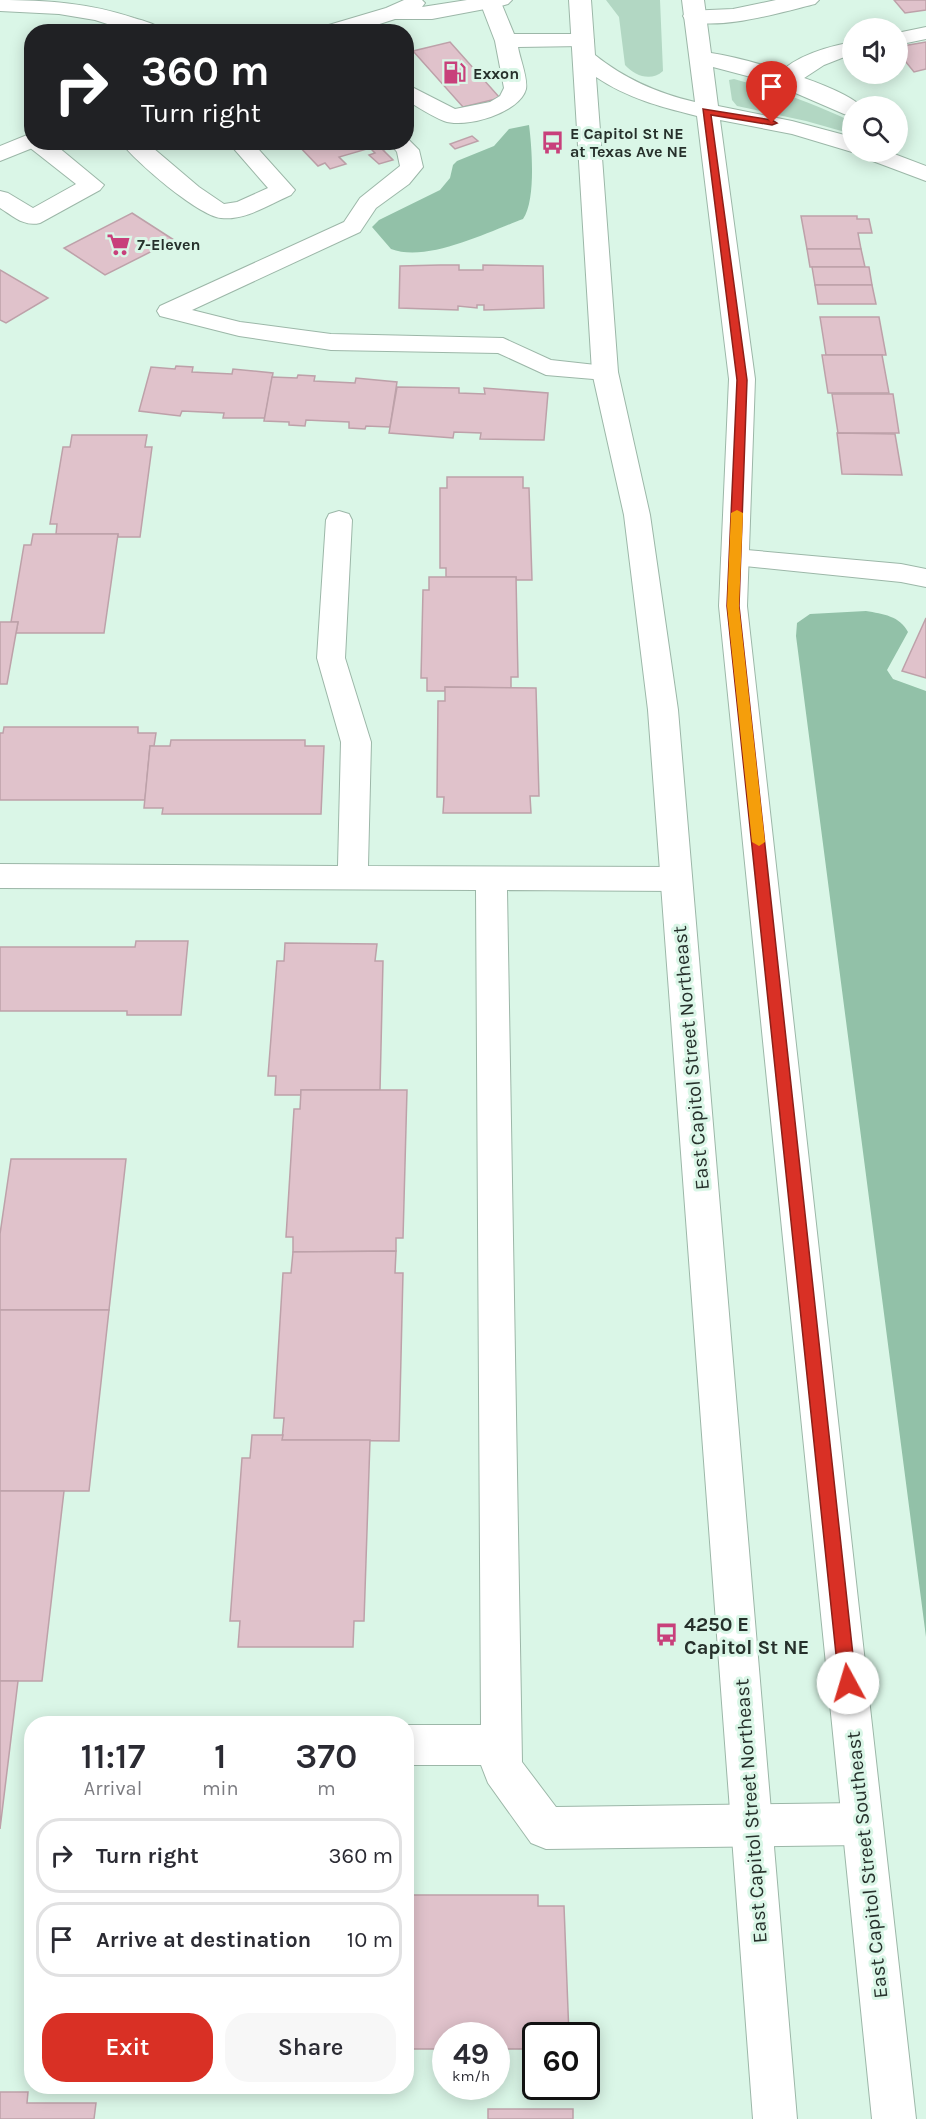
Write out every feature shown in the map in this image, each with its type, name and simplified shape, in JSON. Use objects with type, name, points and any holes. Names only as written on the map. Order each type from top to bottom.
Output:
[{"type":"main road","points":[[357,24],[394,13],[421,0]]},
{"type":"main road","name":"East Capitol Street Northeast","points":[[580,0],[605,372],[637,514],[663,710],[775,2119]]},
{"type":"main road","points":[[694,8],[732,15],[808,0]]},
{"type":"main road","points":[[394,13],[432,13],[496,1],[507,41],[514,88],[509,100],[498,107],[464,116],[451,116],[414,95]]},
{"type":"main road","points":[[0,5],[82,9],[106,14],[132,24]]},
{"type":"main road","name":"East Capitol Street Southeast","points":[[694,8],[742,380],[733,606],[786,1084],[894,2119]]},
{"type":"main road","points":[[908,37],[926,33]]},
{"type":"main road","points":[[507,41],[584,48],[605,75],[630,89],[663,101],[772,123],[842,142]]},
{"type":"main road","points":[[784,81],[810,62],[842,50]]},
{"type":"main road","points":[[699,58],[721,61],[784,81],[842,103]]},
{"type":"main road","points":[[0,154],[24,144]]},
{"type":"main road","points":[[908,144],[926,158]]},
{"type":"main road","points":[[0,198],[32,218],[92,185],[48,150]]},
{"type":"main road","points":[[142,150],[218,211],[233,210],[283,190],[247,150]]},
{"type":"main road","points":[[408,150],[412,167],[402,181],[366,204],[352,227],[170,311],[239,329],[331,342],[503,346],[546,368],[605,372]]},
{"type":"main road","points":[[895,162],[926,174]]},
{"type":"main road","points":[[339,520],[331,658],[356,742],[353,877]]},
{"type":"main road","points":[[735,558],[901,573],[926,578]]},
{"type":"main road","points":[[0,876],[676,879]]},
{"type":"main road","points":[[491,878],[502,1770],[546,1828],[862,1824]]},
{"type":"main road","points":[[414,1745],[502,1744]]},
{"type":"green space","points":[[606,0],[660,0],[663,71],[648,77],[638,75],[625,65],[619,17]]},
{"type":"green space","points":[[734,79],[764,88],[838,115],[842,117],[842,131],[737,106],[732,100],[729,80]]},
{"type":"green space","points":[[529,125],[532,160],[531,187],[530,200],[523,219],[457,244],[422,252],[391,249],[372,227],[379,220],[440,190],[450,178],[453,165],[457,161],[494,146],[509,129]]},
{"type":"green space","points":[[866,611],[896,619],[905,627],[908,632],[887,670],[893,679],[926,691],[926,1637],[796,636],[797,623],[810,614]]},
{"type":"building","points":[[894,0],[926,0],[926,10],[905,13]]},
{"type":"building","name":"Exxon","points":[[450,42],[500,98],[463,107],[414,51]]},
{"type":"building","points":[[926,42],[926,69],[914,72],[908,65],[908,45]]},
{"type":"building","points":[[472,136],[478,141],[455,149],[450,144]]},
{"type":"building","points":[[303,150],[363,150],[339,157],[346,164],[330,169],[325,163],[318,166]]},
{"type":"building","points":[[372,150],[383,150],[393,160],[379,164],[369,155],[375,153]]},
{"type":"building","name":"7-Eleven","points":[[132,213],[174,240],[105,275],[64,248]]},
{"type":"building","points":[[801,216],[857,216],[857,219],[869,219],[872,233],[858,233],[861,249],[807,249]]},
{"type":"building","points":[[807,249],[861,249],[865,267],[810,267]]},
{"type":"building","points":[[459,265],[459,270],[483,270],[483,265],[543,266],[544,308],[484,310],[484,305],[477,305],[477,308],[458,306],[458,310],[399,308],[400,266]]},
{"type":"building","points":[[812,267],[869,267],[872,285],[815,285]]},
{"type":"building","points":[[0,270],[48,298],[6,323],[0,320]]},
{"type":"building","points":[[815,285],[872,285],[876,304],[818,304]]},
{"type":"building","points":[[820,317],[879,317],[886,355],[826,355]]},
{"type":"building","points":[[822,355],[882,355],[889,393],[828,393]]},
{"type":"building","points":[[176,366],[193,367],[192,372],[232,374],[233,369],[273,373],[265,418],[223,418],[224,413],[182,411],[180,416],[139,411],[151,367],[175,369]]},
{"type":"building","points":[[298,375],[315,376],[314,381],[355,383],[356,378],[397,382],[390,427],[366,426],[365,429],[349,428],[349,422],[306,420],[305,426],[289,425],[289,422],[264,421],[272,377],[297,378]]},
{"type":"building","points":[[397,387],[459,388],[459,393],[485,394],[484,388],[548,393],[544,440],[480,439],[481,433],[454,432],[453,438],[389,433]]},
{"type":"building","points":[[832,394],[893,394],[899,433],[838,433]]},
{"type":"building","points":[[837,433],[895,434],[902,475],[842,474]]},
{"type":"building","points":[[72,435],[147,435],[145,447],[152,447],[140,537],[118,537],[118,534],[56,534],[57,524],[50,524],[63,447],[70,447]]},
{"type":"building","points":[[447,477],[523,477],[523,488],[529,488],[532,580],[516,580],[516,577],[446,577],[446,568],[440,568],[440,488],[447,488]]},
{"type":"building","points":[[33,534],[118,534],[104,633],[16,633],[18,622],[11,622],[24,545],[31,545]]},
{"type":"building","points":[[429,577],[516,577],[518,677],[511,677],[511,688],[445,687],[445,691],[427,691],[427,678],[421,678],[423,590],[429,590]]},
{"type":"building","points":[[926,618],[926,678],[902,671]]},
{"type":"building","points":[[0,622],[18,622],[7,684],[0,684]]},
{"type":"building","points":[[445,687],[536,688],[539,796],[530,796],[531,813],[443,813],[444,797],[437,797],[438,701],[445,701]]},
{"type":"building","points":[[4,727],[138,727],[138,733],[156,733],[154,746],[150,746],[145,800],[0,800],[0,733],[3,733]]},
{"type":"building","points":[[171,740],[305,740],[305,746],[324,746],[321,814],[162,814],[163,808],[144,808],[150,746],[170,746]]},
{"type":"building","points":[[136,941],[188,941],[181,1015],[127,1015],[127,1011],[0,1011],[0,947],[135,947]]},
{"type":"building","points":[[285,943],[377,944],[375,961],[383,961],[380,1090],[301,1090],[301,1095],[275,1095],[276,1076],[268,1076],[277,961],[284,961]]},
{"type":"building","points":[[301,1090],[407,1090],[403,1238],[396,1238],[396,1251],[293,1252],[293,1237],[286,1237],[294,1109],[300,1109]]},
{"type":"building","points":[[11,1159],[126,1159],[109,1310],[0,1310],[0,1234]]},
{"type":"building","points":[[396,1251],[395,1273],[403,1273],[399,1441],[282,1440],[284,1418],[274,1418],[283,1273],[291,1273],[293,1252]]},
{"type":"building","points":[[0,1310],[109,1310],[89,1491],[0,1491]]},
{"type":"building","points":[[252,1435],[283,1435],[282,1440],[370,1440],[364,1621],[354,1621],[353,1647],[238,1647],[240,1621],[230,1621],[242,1458],[250,1458]]},
{"type":"building","points":[[0,1491],[64,1491],[42,1681],[0,1681]]},
{"type":"building","points":[[0,1681],[18,1681],[0,1829]]},
{"type":"building","points":[[414,1895],[538,1895],[538,1906],[564,1906],[568,2022],[522,2022],[522,2049],[510,2049],[510,2022],[432,2022],[432,2049],[414,2049]]},
{"type":"building","points":[[0,2092],[24,2092],[28,2094],[27,2103],[96,2103],[94,2119],[0,2119]]},
{"type":"building","points":[[488,2109],[573,2109],[573,2119],[488,2119]]},
{"type":"slow traffic","points":[[737,513],[733,606],[759,842]]},
{"type":"place","name":"Exxon","points":[[455,73]]},
{"type":"place","name":"E Capitol St NE at Texas Ave NE","points":[[552,142]]},
{"type":"place","name":"7-Eleven","points":[[119,244]]},
{"type":"place","name":"4250 E Capitol St NE","points":[[666,1635]]},
{"type":"route","points":[[772,123],[706,111],[742,380],[733,606],[848,1683]]}]
